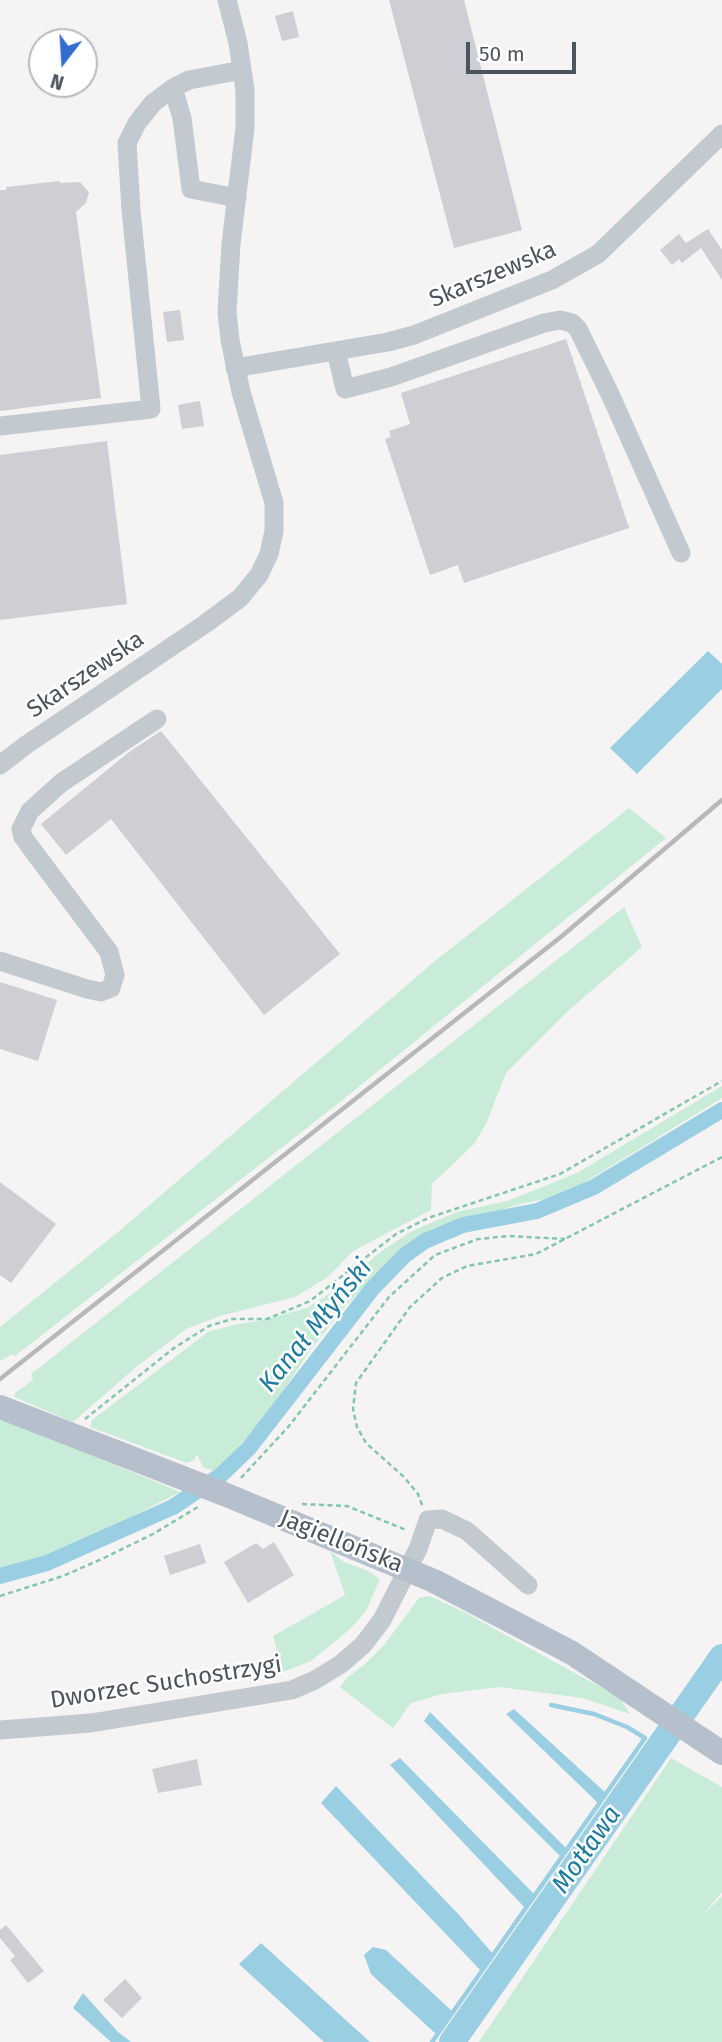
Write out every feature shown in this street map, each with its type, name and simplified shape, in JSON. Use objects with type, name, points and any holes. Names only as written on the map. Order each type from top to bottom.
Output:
[{"type":"main road","name":"Jagiellońska","points":[[0,1407],[223,1492],[408,1569],[503,1615],[572,1653],[665,1713],[722,1754]]},
{"type":"street","name":"Skarszewska","points":[[0,765],[240,598],[259,575],[269,554],[274,531],[274,503],[235,368],[227,302],[230,244],[246,128],[245,90],[227,0]]},
{"type":"street","points":[[0,426],[151,409],[127,143],[145,113],[173,88],[189,80],[242,70]]},
{"type":"street","points":[[173,88],[182,118],[191,190],[237,198]]},
{"type":"street","name":"Skarszewska","points":[[235,368],[414,335],[552,280],[597,254],[722,134]]},
{"type":"street","points":[[336,351],[345,389],[391,377],[544,323],[560,320],[572,323],[578,329],[610,394],[681,553]]},
{"type":"street","points":[[0,961],[87,989],[101,992],[111,988],[115,975],[109,952],[23,837],[21,829],[30,811],[61,783],[157,719]]},
{"type":"street","points":[[425,1529],[442,1519],[467,1531],[528,1585]]},
{"type":"street","name":"Dworzec Suchostrzygi","points":[[0,1730],[91,1723],[292,1690],[315,1680],[341,1664],[363,1645],[383,1620],[425,1529]]},
{"type":"path","points":[[73,1436],[87,1417],[174,1348],[209,1326],[232,1319],[267,1319],[310,1301],[396,1234],[428,1218],[559,1174],[722,1081]]},
{"type":"path","points":[[293,1503],[347,1506],[425,1529],[418,1494],[388,1461],[366,1443],[357,1427],[353,1409],[356,1384],[410,1307],[442,1278],[467,1266],[536,1254],[722,1157]]},
{"type":"path","points":[[0,1596],[63,1576],[104,1558],[223,1492],[289,1426],[389,1297],[435,1255],[478,1239],[568,1239]]},
{"type":"green space","points":[[629,808],[666,838],[340,1102],[15,1356],[12,1354],[0,1361],[0,1327],[118,1232],[435,961]]},
{"type":"green space","points":[[624,907],[642,947],[568,1011],[506,1073],[486,1124],[474,1144],[432,1184],[431,1210],[353,1251],[328,1277],[295,1297],[220,1316],[186,1329],[135,1368],[73,1422],[14,1397],[15,1393],[33,1380],[31,1374]]},
{"type":"green space","points":[[722,1086],[722,1098],[582,1184],[550,1198],[520,1204],[432,1232],[391,1259],[343,1309],[309,1352],[263,1421],[215,1471],[203,1467],[197,1454],[194,1460],[187,1463],[90,1427],[92,1420],[208,1332],[307,1308],[412,1231],[457,1212],[507,1201],[577,1173]]},
{"type":"green space","points":[[0,1417],[180,1492],[60,1553],[0,1570]]},
{"type":"green space","points":[[330,1551],[344,1562],[366,1570],[380,1579],[366,1611],[350,1629],[311,1661],[283,1672],[273,1636],[345,1595]]},
{"type":"green space","points":[[429,1596],[464,1612],[620,1698],[630,1714],[583,1698],[499,1687],[442,1694],[411,1703],[393,1728],[340,1687],[384,1645],[419,1598]]},
{"type":"green space","points":[[671,1758],[722,1787],[722,1892],[701,1917],[722,1896],[722,2042],[479,2042]]},
{"type":"water","points":[[708,651],[722,664],[722,689],[637,774],[610,748]]},
{"type":"water","points":[[514,1709],[607,1794],[600,1805],[506,1714]]},
{"type":"water","points":[[430,1712],[568,1850],[562,1858],[424,1721]]},
{"type":"water","points":[[400,1758],[535,1895],[526,1909],[390,1765]]},
{"type":"water","points":[[336,1786],[493,1954],[482,1972],[321,1803]]},
{"type":"water","points":[[261,1943],[370,2042],[324,2042],[239,1964]]},
{"type":"water","points":[[373,1947],[386,1950],[453,2012],[437,2035],[371,1974],[364,1955]]},
{"type":"water","points":[[83,1993],[118,2032],[131,2042],[111,2042],[73,2008]]},
{"type":"building","points":[[389,0],[464,0],[522,230],[454,248]]},
{"type":"building","points":[[293,11],[299,37],[282,41],[275,16]]},
{"type":"building","points":[[59,181],[80,182],[89,192],[86,203],[76,212],[101,398],[0,411],[0,190]]},
{"type":"building","points":[[708,229],[722,250],[722,280],[701,248],[682,263],[679,259],[672,265],[660,250],[679,234],[686,243]]},
{"type":"building","points":[[180,310],[184,340],[167,342],[163,312]]},
{"type":"building","points":[[566,339],[629,528],[464,583],[458,565],[430,575],[385,439],[391,437],[389,431],[410,424],[401,393]]},
{"type":"building","points":[[200,401],[204,426],[182,429],[178,405]]},
{"type":"building","points":[[107,441],[127,604],[0,620],[0,455]]},
{"type":"building","points":[[161,731],[340,954],[264,1015],[111,819],[66,855],[41,824],[129,752]]},
{"type":"building","points":[[0,982],[57,1000],[38,1061],[0,1049]]},
{"type":"building","points":[[0,1182],[56,1224],[11,1283],[0,1275]]},
{"type":"building","points":[[274,1542],[294,1575],[248,1603],[224,1562],[256,1543],[263,1549]]},
{"type":"building","points":[[200,1544],[206,1563],[170,1575],[164,1556]]},
{"type":"building","points":[[197,1759],[202,1785],[158,1793],[152,1769]]},
{"type":"building","points":[[6,1925],[44,1971],[28,1983],[10,1960],[15,1956],[0,1938],[0,1930]]},
{"type":"building","points":[[125,1979],[142,1998],[122,2018],[103,2000]]},
{"type":"waterway","name":"Kanał Młyński","points":[[0,1576],[47,1563],[173,1507],[221,1475],[249,1448],[372,1289],[405,1255],[425,1241],[463,1225],[537,1211],[594,1187],[722,1110]]},
{"type":"waterway","name":"Motława","points":[[452,2042],[722,1657]]},
{"type":"waterway","points":[[432,2042],[645,1738],[627,1727],[594,1714],[551,1705]]},
{"type":"railway","points":[[0,1379],[562,936],[722,800]]}]
